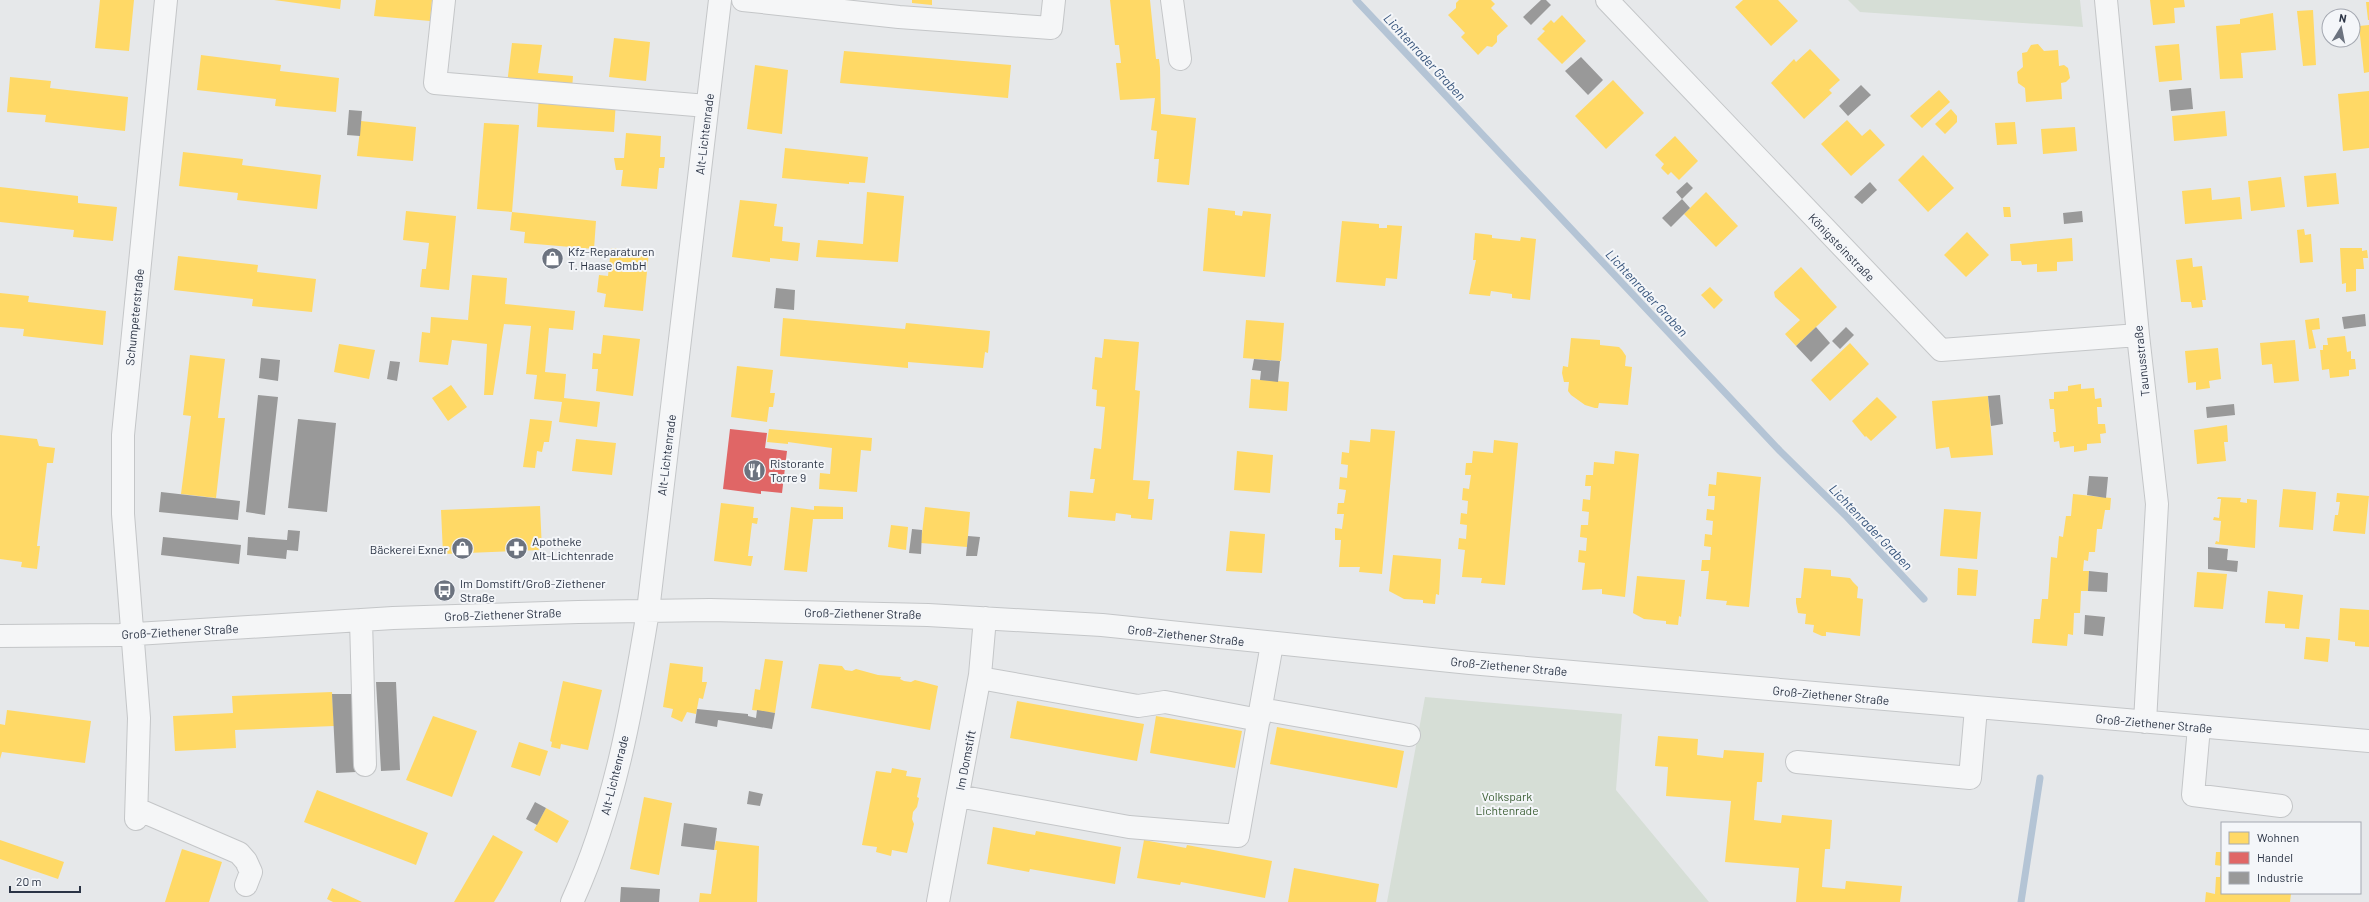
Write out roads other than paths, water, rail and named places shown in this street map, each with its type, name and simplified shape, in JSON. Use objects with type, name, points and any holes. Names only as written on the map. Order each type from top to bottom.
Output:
[{"type":"street","name":"Schumpeterstraße","points":[[166,0],[123,435],[123,514],[139,718],[136,814],[238,853],[246,861],[251,872],[246,885]]},
{"type":"street","points":[[444,0],[435,83],[707,106]]},
{"type":"street","name":"Alt-Lichtenrade","points":[[572,902],[599,831],[616,773],[638,674],[648,611],[720,0]]},
{"type":"street","points":[[743,0],[899,17],[1052,28],[1054,0]]},
{"type":"street","points":[[1172,0],[1180,59]]},
{"type":"street","name":"Königsteinstraße","points":[[1607,0],[1941,350],[2138,335]]},
{"type":"street","name":"Taunusstraße","points":[[2106,0],[2138,335],[2157,504],[2145,722]]},
{"type":"street","name":"Groß-Ziethener Straße","points":[[0,636],[132,634],[361,620],[648,611],[814,612],[985,618],[1102,626],[1272,644],[1976,708],[2369,741]]},
{"type":"street","name":"Im Domstift","points":[[938,902],[980,678],[985,618]]},
{"type":"street","points":[[361,620],[365,765]]},
{"type":"street","points":[[958,796],[1129,827],[1238,836],[1272,644]]},
{"type":"street","points":[[980,678],[1138,706],[1165,702],[1409,735]]},
{"type":"street","points":[[1798,762],[1970,778],[1976,708]]},
{"type":"street","points":[[2199,727],[2193,795],[2281,806]]},
{"type":"waterway","name":"Lichtenrader Graben","points":[[1356,0],[1780,451],[1847,517],[1924,599]]},
{"type":"waterway","name":"Lichtenrader Graben","points":[[2021,902],[2040,778]]},
{"type":"place","name":"Kfz-Reparaturen T. Haase GmbH","points":[[552,258]]},
{"type":"place","name":"Ristorante Torre 9","points":[[755,470]]},
{"type":"place","name":"Apotheke Alt-Lichtenrade","points":[[517,548]]},
{"type":"place","name":"Bäckerei Exner","points":[[463,549]]},
{"type":"place","name":"Im Domstift/Groß-Ziethener Straße","points":[[444,590]]},
{"type":"park label","name":"Volkspark Lichtenrade","points":[[1507,803]]}]
